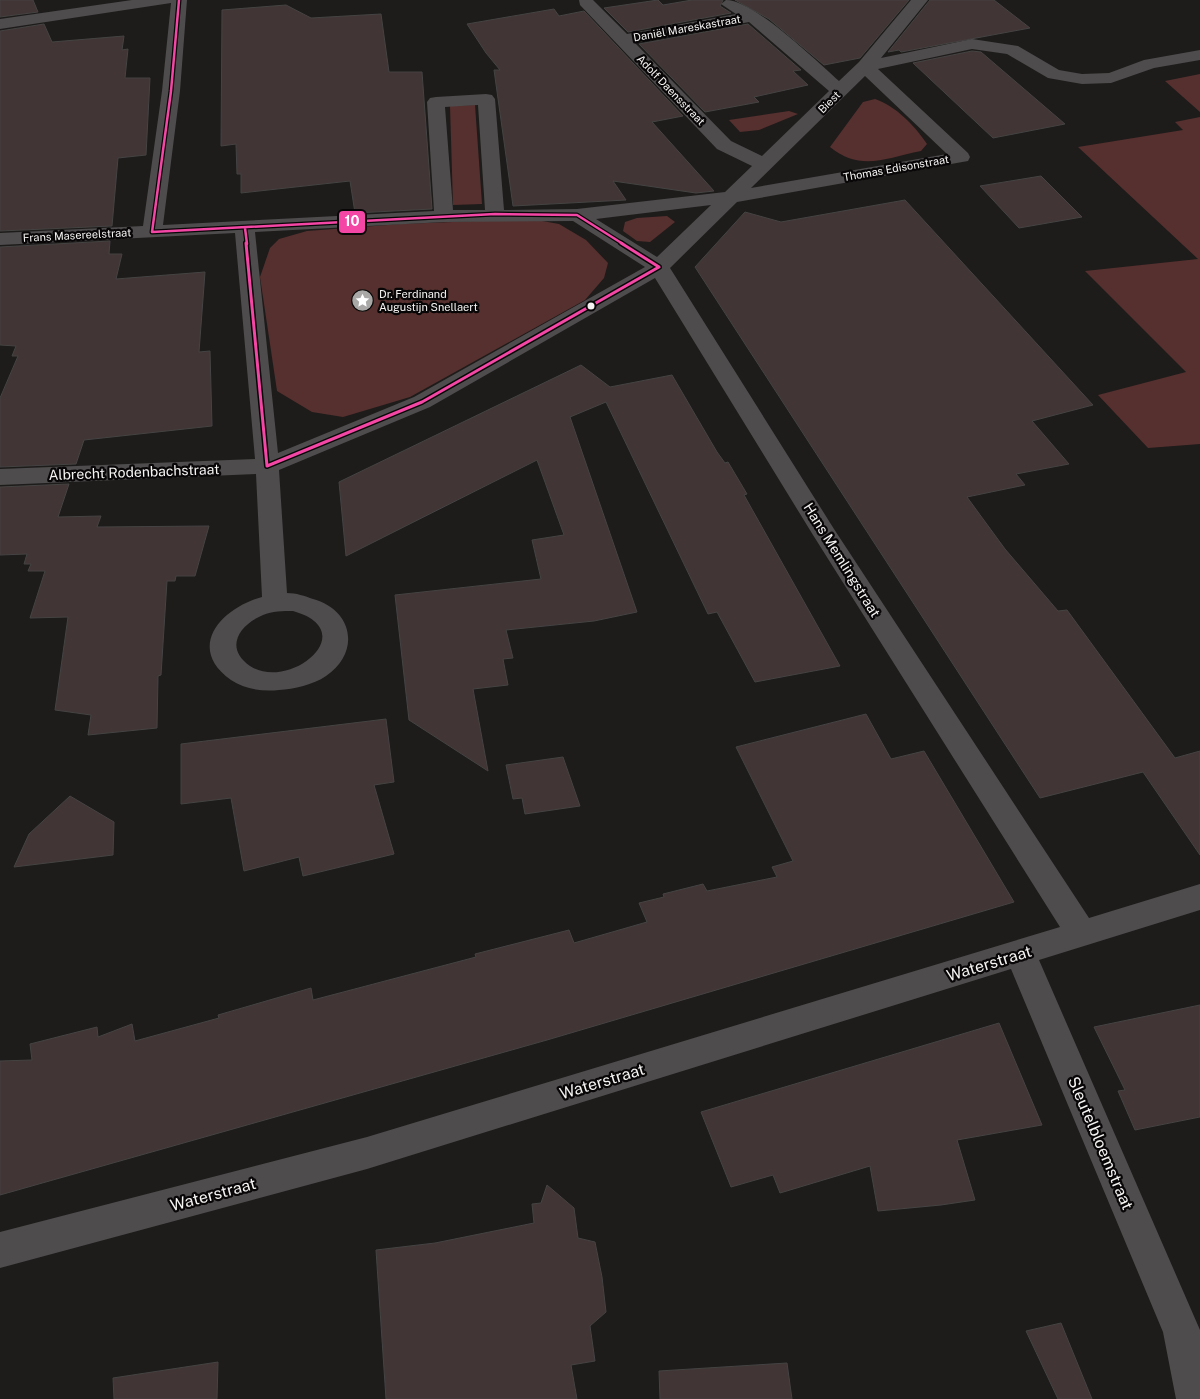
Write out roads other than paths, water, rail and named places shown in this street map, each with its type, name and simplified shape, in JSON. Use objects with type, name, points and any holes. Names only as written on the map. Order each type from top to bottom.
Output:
[{"type":"street","points":[[0,24],[165,0]]},
{"type":"street","points":[[152,232],[171,91],[179,0]]},
{"type":"street","name":"Biest","points":[[730,197],[766,165],[866,66],[920,0]]},
{"type":"street","name":"Adolf Daensstraat","points":[[586,2],[724,145],[766,165]]},
{"type":"street","name":"Daniël Mareskastraat","points":[[729,4],[752,16],[840,91]]},
{"type":"street","name":"Daniël Mareskastraat","points":[[623,40],[752,16]]},
{"type":"street","points":[[866,66],[972,44],[1012,50],[1054,74],[1082,79],[1110,78],[1150,64],[1200,55]]},
{"type":"street","name":"Thomas Edisonstraat","points":[[730,197],[961,157],[866,66]]},
{"type":"street","points":[[444,216],[436,102],[486,99],[495,214]]},
{"type":"street","points":[[267,466],[422,402],[659,267],[730,197]]},
{"type":"street","name":"Frans Masereelstraat","points":[[0,239],[245,228],[444,216],[495,214],[577,215],[730,197]]},
{"type":"street","points":[[577,215],[659,267]]},
{"type":"street","points":[[245,228],[267,466],[275,603]]},
{"type":"street","name":"Hans Memlingstraat","points":[[659,267],[825,535],[1082,934]]},
{"type":"street","name":"Albrecht Rodenbachstraat","points":[[0,477],[267,466]]},
{"type":"street","name":"Waterstraat","points":[[0,1250],[367,1153],[1200,897]]},
{"type":"street","name":"Sleutelbloemstraat","points":[[1020,953],[1191,1341],[1195,1399]]},
{"type":"place","name":"Dr. Ferdinand Augustijn Snellaert","points":[[363,300]]}]
